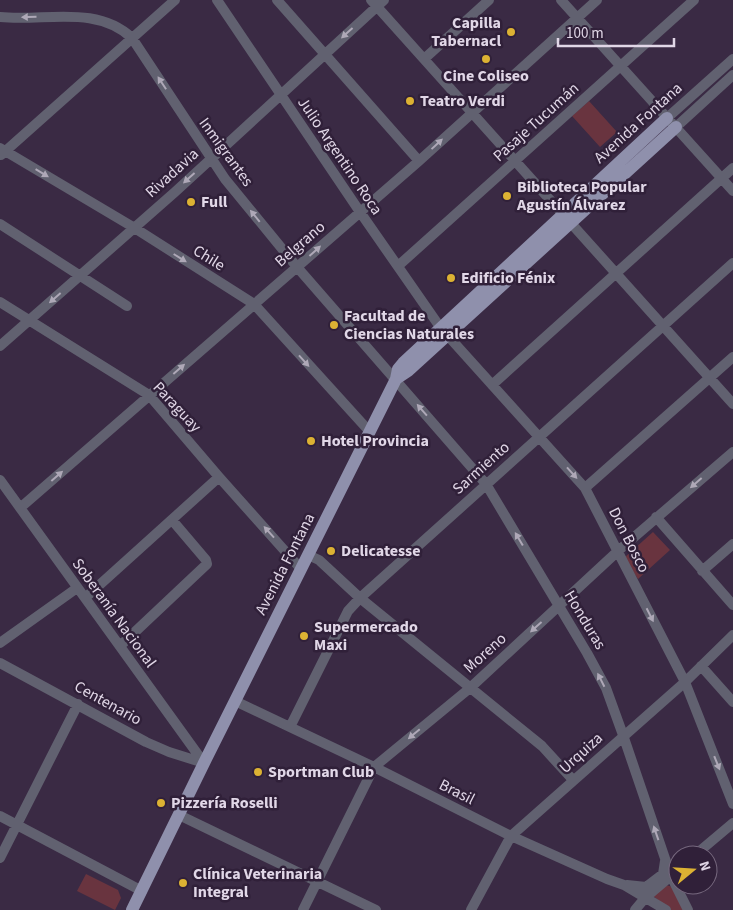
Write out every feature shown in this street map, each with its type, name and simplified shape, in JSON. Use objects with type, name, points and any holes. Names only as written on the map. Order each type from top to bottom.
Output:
[{"type":"main road","name":"Avenida Fontana","points":[[132,910],[370,432],[396,379],[398,369],[444,331],[671,122]]},
{"type":"street","points":[[2,152],[175,0]]},
{"type":"street","name":"Julio Argentino Roca","points":[[217,0],[360,212],[444,331]]},
{"type":"street","points":[[277,0],[420,161]]},
{"type":"street","points":[[424,59],[489,0]]},
{"type":"street","points":[[561,0],[733,191]]},
{"type":"street","name":"Belgrano","points":[[20,508],[420,161],[471,112],[596,0]]},
{"type":"street","name":"Pasaje Tucumán","points":[[398,266],[694,0]]},
{"type":"street","points":[[377,2],[424,59],[733,404]]},
{"type":"street","name":"Rivadavia","points":[[0,346],[211,159],[281,95],[377,2]]},
{"type":"street","name":"Inmigrantes","points":[[0,16],[68,16],[96,20],[114,25],[132,38],[211,159],[297,267],[396,379]]},
{"type":"street","name":"Avenida Fontana","points":[[671,122],[733,59]]},
{"type":"street","points":[[671,122],[733,75]]},
{"type":"street","name":"Chile","points":[[2,152],[133,227],[254,304],[370,432]]},
{"type":"street","points":[[492,385],[733,168]]},
{"type":"street","points":[[0,224],[127,306]]},
{"type":"street","name":"Sarmiento","points":[[290,727],[348,611],[360,598],[733,263]]},
{"type":"street","name":"Paraguay","points":[[0,302],[149,395],[219,478],[301,569]]},
{"type":"street","name":"Don Bosco","points":[[444,331],[585,488],[685,682],[733,804]]},
{"type":"street","points":[[585,488],[733,356]]},
{"type":"street","name":"Honduras","points":[[396,379],[486,484],[587,653],[606,688],[668,864]]},
{"type":"street","name":"Moreno","points":[[303,910],[374,767],[470,688],[618,551],[733,452]]},
{"type":"street","points":[[85,598],[219,478]]},
{"type":"street","name":"Soberanía Nacional","points":[[0,480],[204,763]]},
{"type":"street","points":[[656,518],[733,605]]},
{"type":"street","points":[[120,646],[207,564],[206,560],[172,520]]},
{"type":"street","points":[[702,571],[733,544]]},
{"type":"street","points":[[308,555],[318,560],[360,598],[542,746],[573,780]]},
{"type":"street","points":[[0,643],[77,588]]},
{"type":"street","name":"Urquiza","points":[[471,910],[511,836],[685,682],[733,635]]},
{"type":"street","name":"Centenario","points":[[0,663],[157,747],[204,763]]},
{"type":"street","points":[[700,666],[733,702]]},
{"type":"street","name":"Brasil","points":[[235,701],[374,767],[511,836],[624,885],[666,910]]},
{"type":"street","points":[[0,858],[78,704]]},
{"type":"street","points":[[179,815],[376,910]]},
{"type":"street","points":[[0,816],[142,890]]},
{"type":"street","points":[[708,845],[733,823]]},
{"type":"street","points":[[624,885],[646,887],[663,874],[665,860]]},
{"type":"street","points":[[636,910],[645,898],[668,878]]},
{"type":"street","name":"Honduras","points":[[682,895],[688,910]]},
{"type":"shaded area","points":[[589,101],[617,132],[600,147],[572,116]]},
{"type":"shaded area","points":[[653,532],[670,550],[638,579],[624,558]]},
{"type":"shaded area","points":[[86,874],[118,890],[121,898],[115,910],[77,891]]},
{"type":"shaded area","points":[[666,885],[668,886],[668,895],[677,895],[684,910],[671,910],[653,896]]},
{"type":"place","name":"Capilla Tabernacl","points":[[511,32]]},
{"type":"place","name":"Cine Coliseo","points":[[486,59]]},
{"type":"place","name":"Teatro Verdi","points":[[410,101]]},
{"type":"place","name":"Biblioteca Popular Agustín Álvarez","points":[[507,196]]},
{"type":"place","name":"Full","points":[[191,202]]},
{"type":"place","name":"Edificio Fénix","points":[[451,278]]},
{"type":"place","name":"Facultad de Ciencias Naturales","points":[[334,325]]},
{"type":"place","name":"Hotel Provincia","points":[[311,441]]},
{"type":"place","name":"Delicatesse","points":[[331,551]]},
{"type":"place","name":"Supermercado Maxi","points":[[304,636]]},
{"type":"place","name":"Sportman Club","points":[[258,772]]},
{"type":"place","name":"Pizzería Roselli","points":[[161,803]]},
{"type":"place","name":"Clínica Veterinaria Integral","points":[[183,883]]}]
